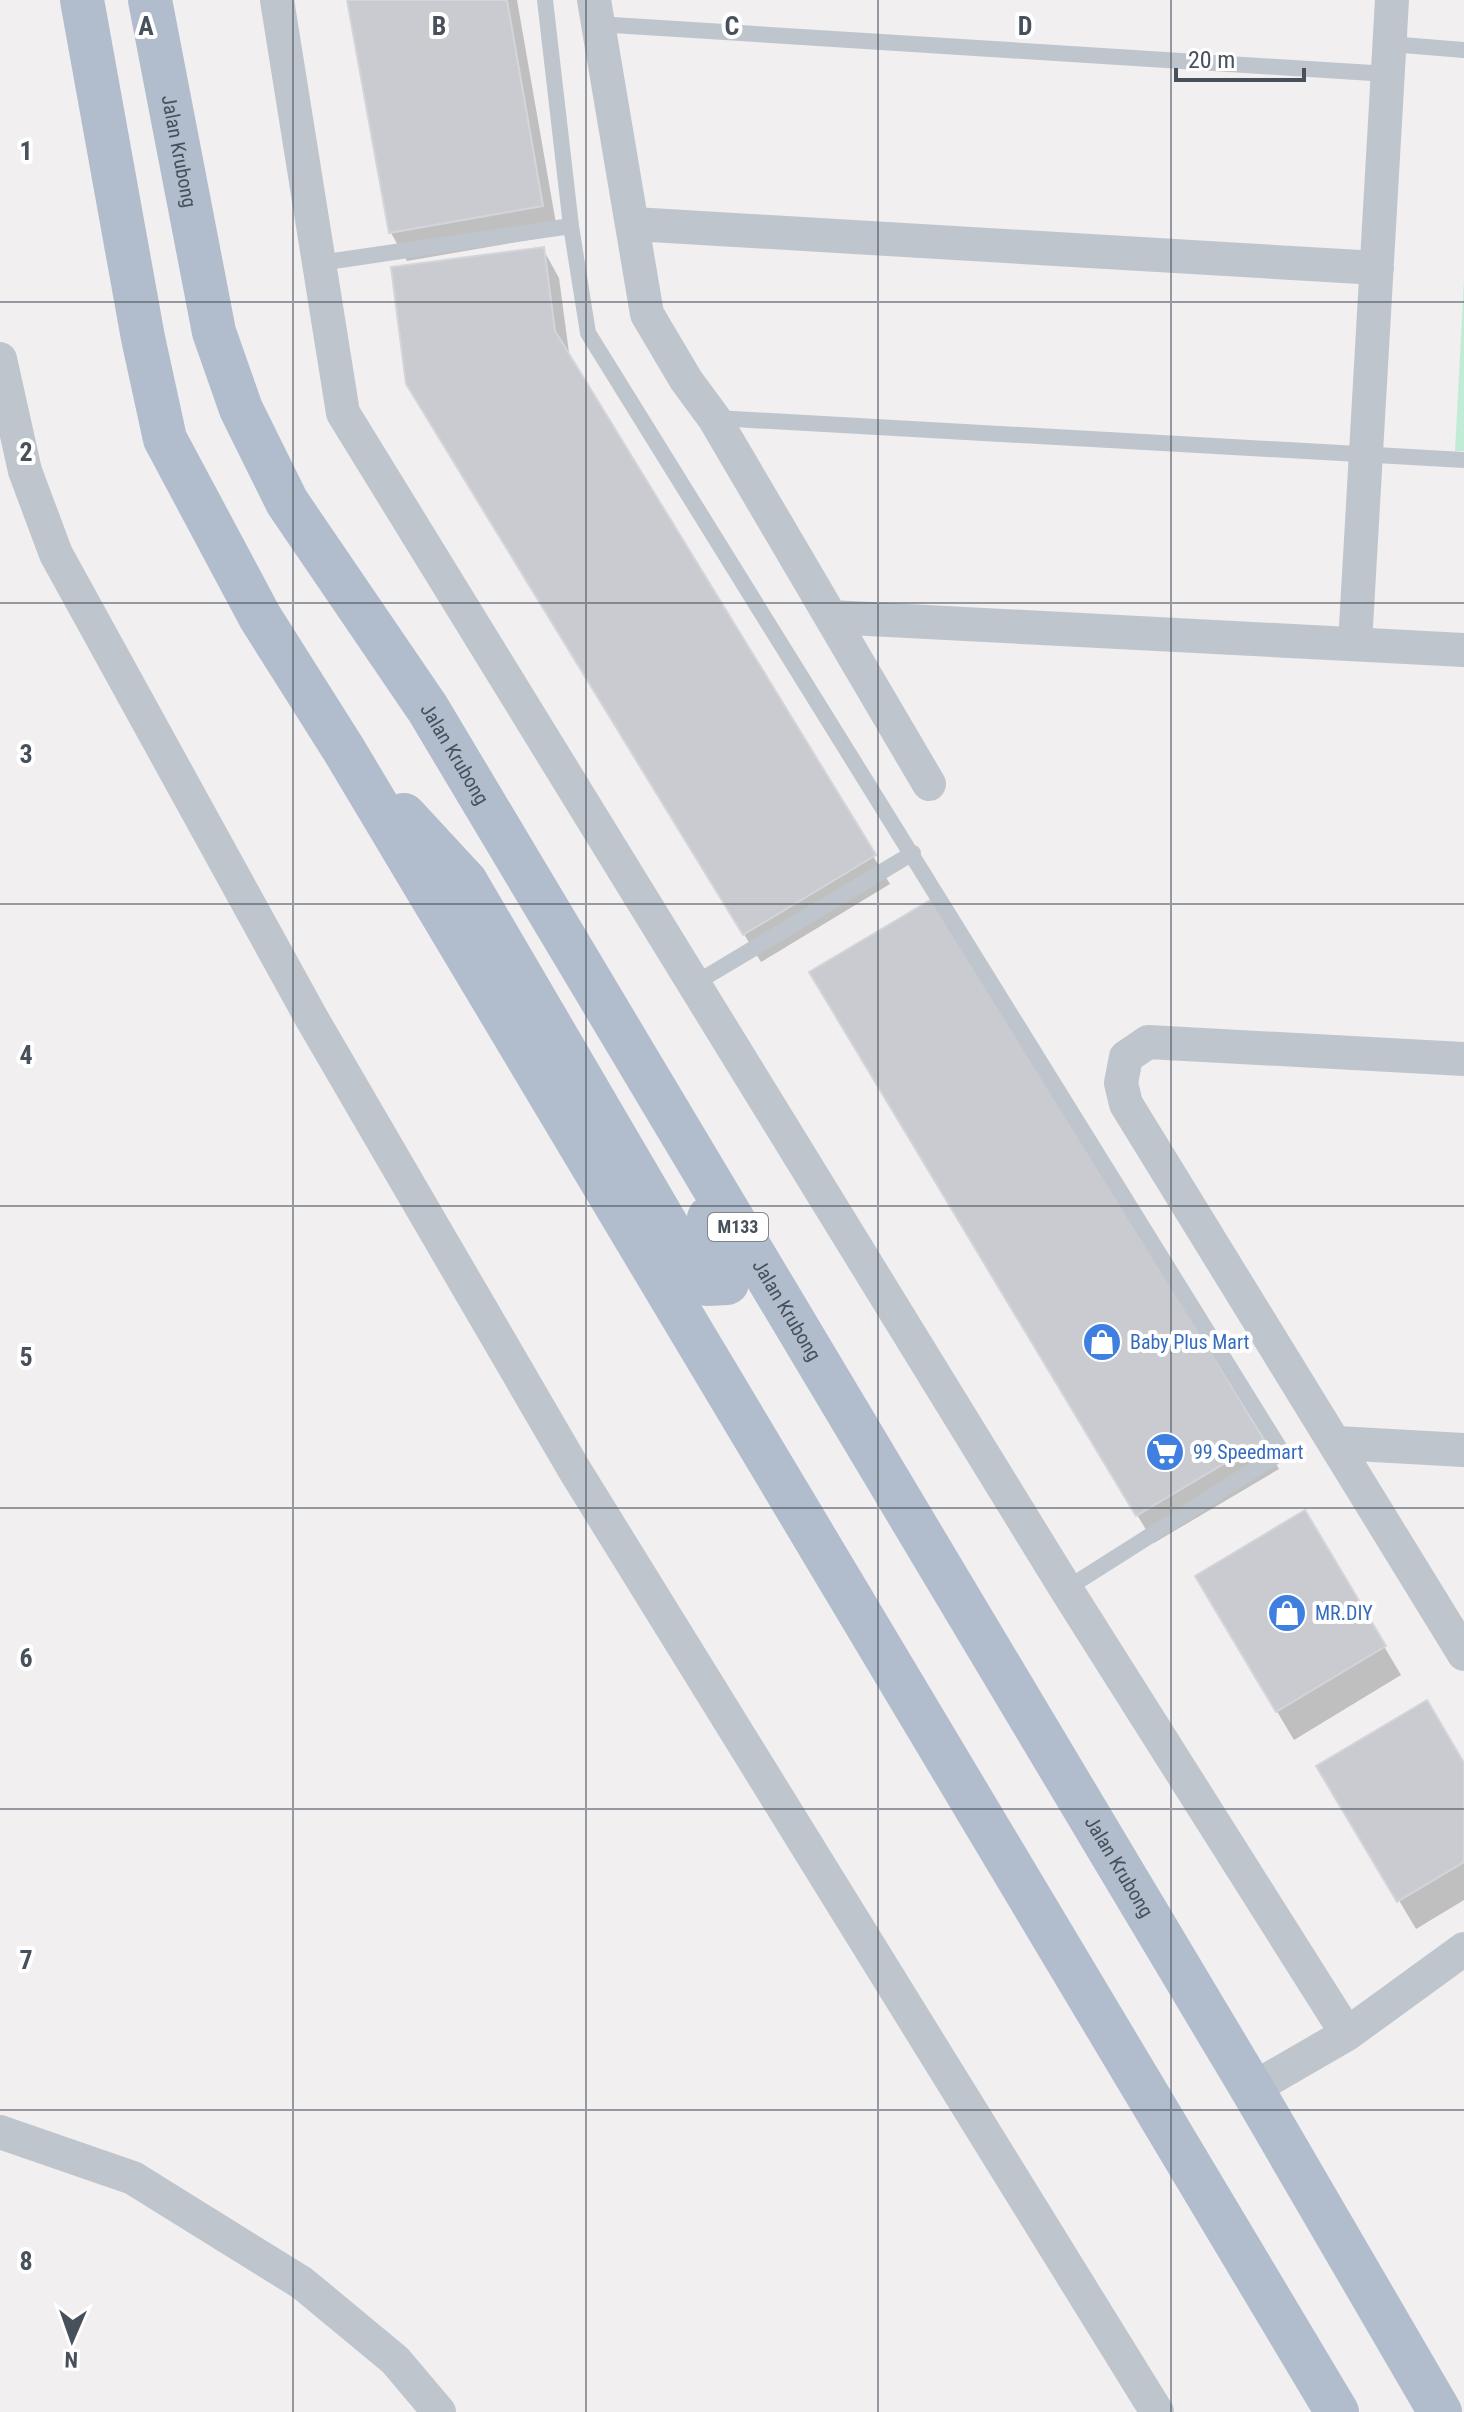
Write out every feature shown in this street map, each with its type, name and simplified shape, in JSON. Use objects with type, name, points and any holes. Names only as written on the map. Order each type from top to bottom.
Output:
[{"type":"main road","points":[[82,0],[143,338],[165,439],[260,617],[344,750],[1337,2412]]},
{"type":"main road","name":"Jalan Krubong","points":[[150,0],[214,332],[241,409],[287,502],[428,709],[1252,2089],[1440,2412]]},
{"type":"main road","points":[[344,750],[466,882],[686,1258],[707,1284],[727,1283],[731,1267],[726,1246],[500,864],[428,709]]},
{"type":"street","points":[[277,0],[343,413],[1066,1589],[1347,2034]]},
{"type":"street","points":[[1355,644],[1392,0]]},
{"type":"street","points":[[595,12],[634,224],[647,314],[686,380],[714,418],[929,784]]},
{"type":"street","points":[[634,224],[1377,268]]},
{"type":"street","points":[[0,359],[4,398],[25,471],[56,554],[312,1019],[574,1469],[1157,2412]]},
{"type":"street","points":[[831,617],[1464,650]]},
{"type":"street","points":[[1464,1059],[1148,1042],[1126,1057],[1121,1083],[1126,1104],[1464,1654]]},
{"type":"street","points":[[1337,1443],[1464,1450]]},
{"type":"street","points":[[1252,2089],[1347,2034],[1464,1949]]},
{"type":"street","points":[[0,2132],[133,2178],[302,2283],[395,2360],[439,2412]]},
{"type":"lane","points":[[545,0],[571,226],[588,333],[1282,1452],[1066,1589]]},
{"type":"lane","points":[[595,12],[1389,59],[1464,50]]},
{"type":"lane","points":[[320,263],[571,226]]},
{"type":"lane","points":[[714,418],[1464,460]]},
{"type":"lane","points":[[694,984],[913,853]]},
{"type":"green space","points":[[1464,280],[1464,451],[1455,451]]},
{"type":"building","points":[[347,0],[507,0],[543,206],[389,233]]},
{"type":"building","points":[[544,247],[555,331],[876,855],[743,935],[406,384],[391,267]]},
{"type":"building","points":[[937,896],[1264,1440],[1136,1516],[809,972]]},
{"type":"building","points":[[1305,1510],[1386,1646],[1276,1712],[1195,1576]]},
{"type":"building","points":[[1427,1700],[1464,1763],[1464,1862],[1397,1902],[1316,1766]]},
{"type":"place","name":"Baby Plus Mart","points":[[1102,1342]]},
{"type":"place","name":"99 Speedmart","points":[[1165,1452]]},
{"type":"place","name":"MR.DIY","points":[[1287,1613]]}]
